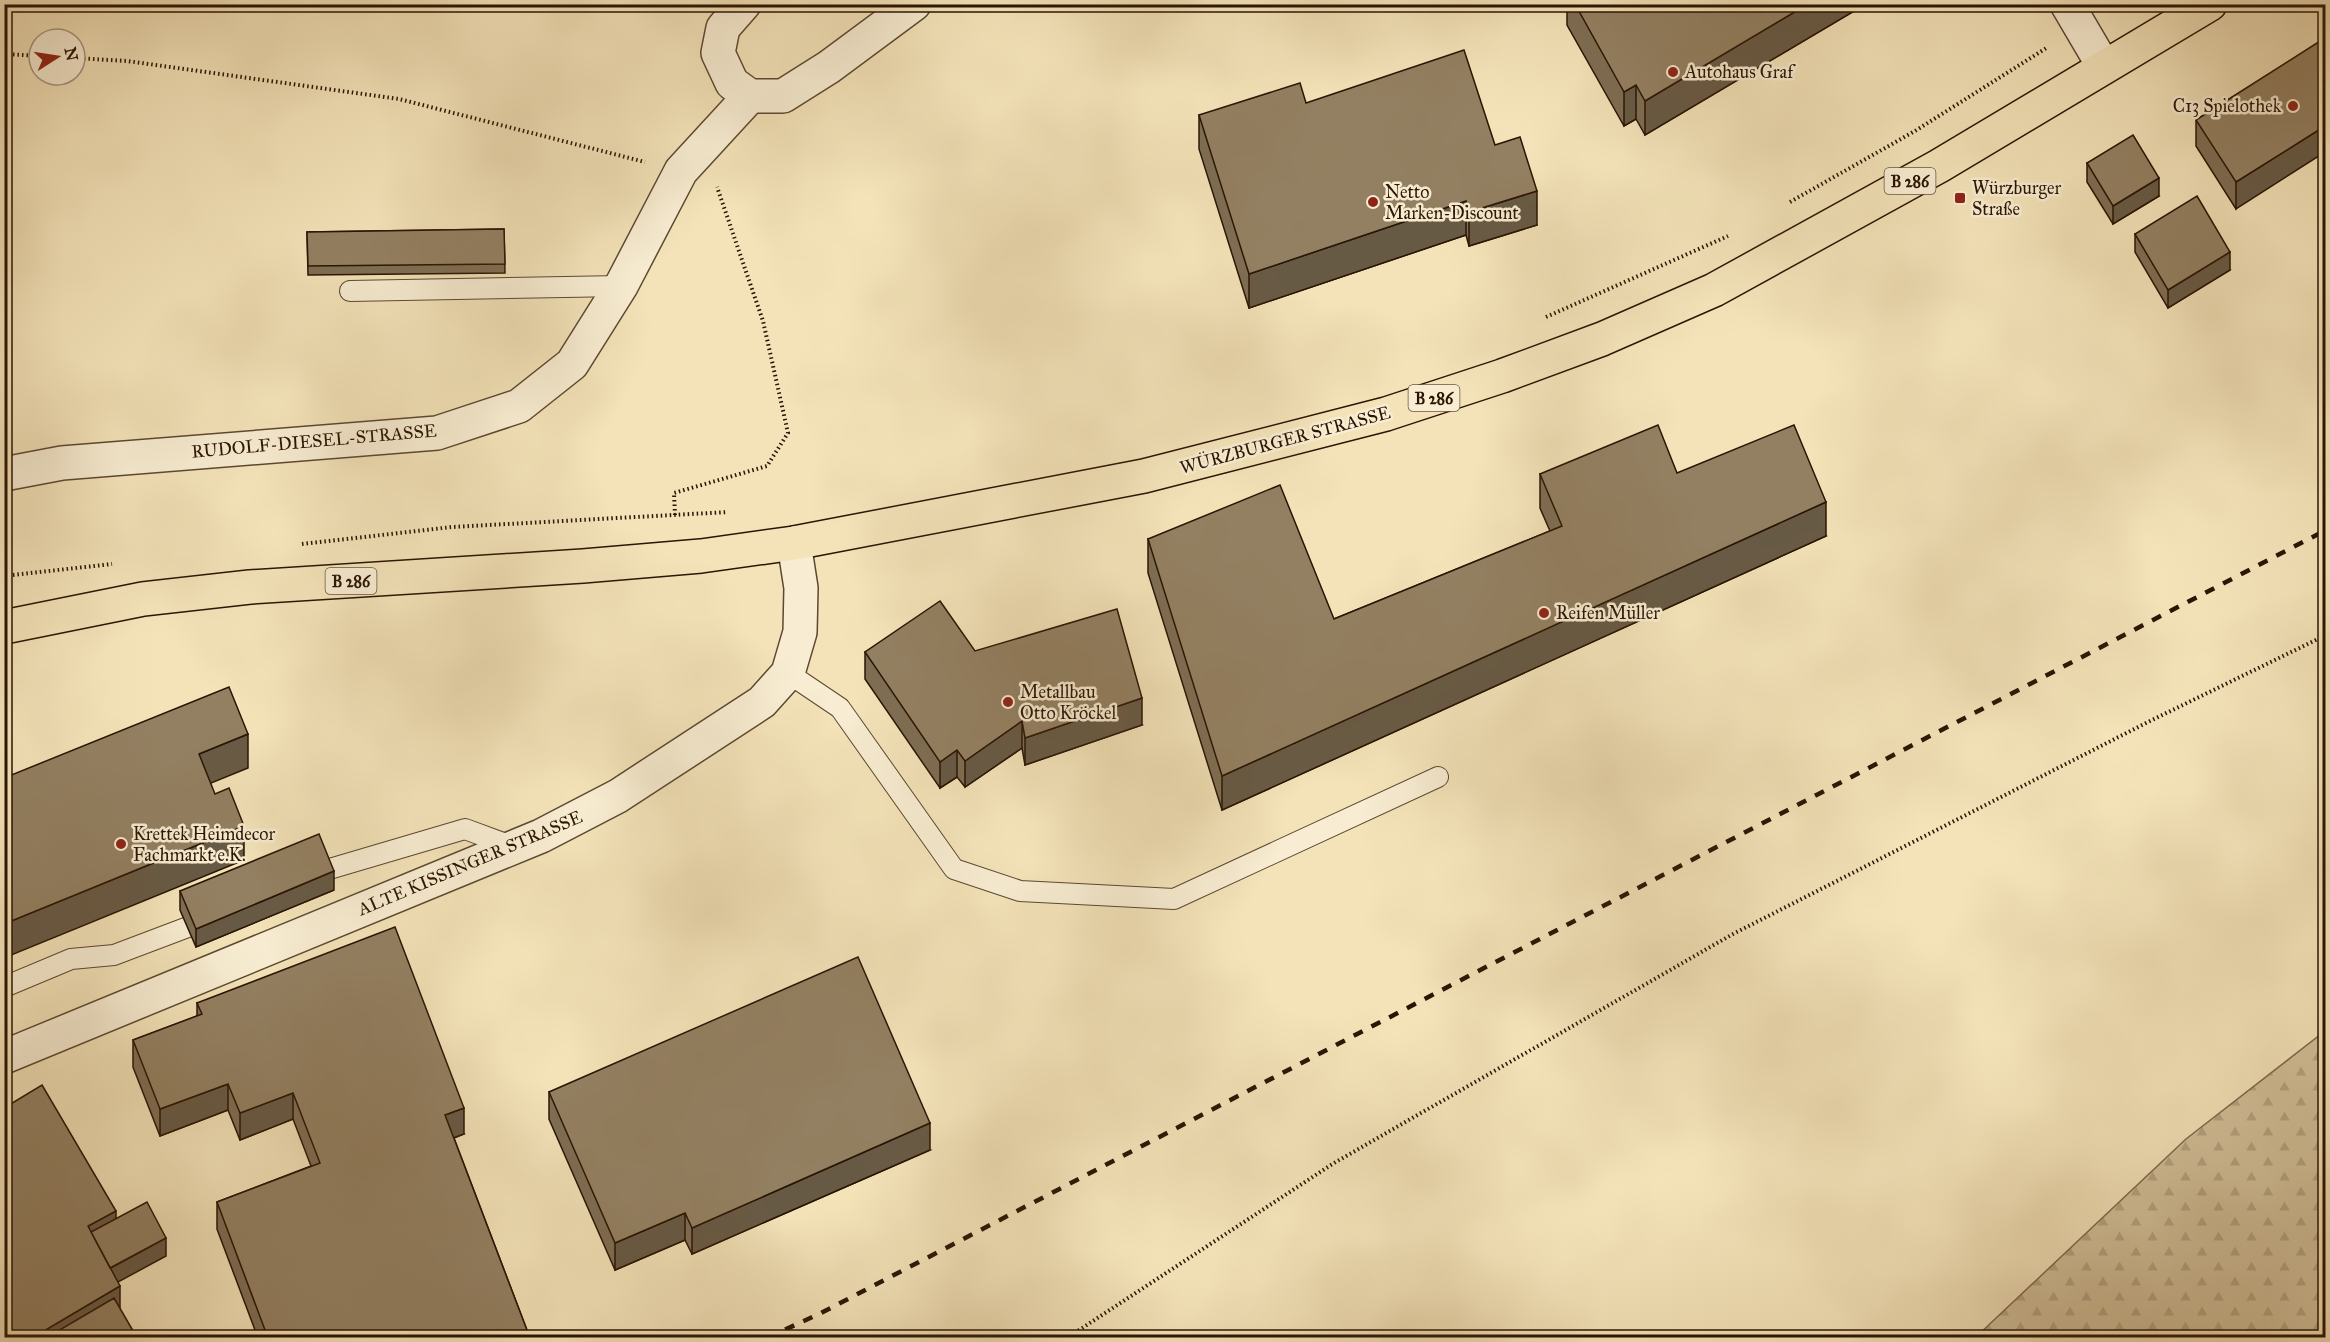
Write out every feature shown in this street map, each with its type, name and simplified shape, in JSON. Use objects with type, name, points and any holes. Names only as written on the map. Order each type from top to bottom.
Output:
[{"type":"main road","name":"WÜRZBURGER STRASSE","points":[[4,627],[143,599],[250,587],[476,574],[701,556],[795,543],[1144,476],[1386,414],[1502,376],[1602,339],[1714,290],[1939,166],[2210,4]]},
{"type":"street","points":[[744,4],[723,28],[718,53],[732,83],[750,96],[783,96],[829,67],[914,4]]},
{"type":"street","points":[[2073,16],[2104,67]]},
{"type":"street","name":"RUDOLF-DIESEL-STRASSE","points":[[4,474],[62,463],[437,433],[519,406],[572,364],[621,286],[681,171],[750,96]]},
{"type":"street","name":"ALTE KISSINGER STRASSE","points":[[4,1057],[514,847],[584,815],[618,796],[762,702],[788,673],[800,632],[801,588],[795,543]]},
{"type":"lane","points":[[350,291],[621,286]]},
{"type":"lane","points":[[788,673],[840,708],[954,869],[1020,891],[1174,899],[1437,777]]},
{"type":"lane","points":[[327,870],[465,829],[514,847]]},
{"type":"lane","points":[[4,987],[70,958],[114,955],[188,927]]},
{"type":"path","points":[[1787,204],[1915,131],[2073,16]]},
{"type":"path","points":[[4,54],[27,55]]},
{"type":"path","points":[[87,59],[127,61],[399,99],[681,171],[718,188],[763,321],[788,433],[767,466],[674,493],[675,515],[735,512]]},
{"type":"path","points":[[1541,320],[1738,232]]},
{"type":"path","points":[[1067,1338],[1334,1162],[1733,934],[2325,634]]},
{"type":"green space","points":[[2325,1031],[2325,1337],[1976,1337],[2186,1139]]},
{"type":"building","points":[[1575,4],[1808,4],[1645,101],[1636,85],[1624,92]]},
{"type":"building","name":"C13 Spielothek","points":[[2325,38],[2325,126],[2236,182],[2196,120]]},
{"type":"building","name":"Netto Marken-Discount","points":[[1464,50],[1495,145],[1520,137],[1537,191],[1469,212],[1466,201],[1249,274],[1199,115],[1300,83],[1306,103]]},
{"type":"building","points":[[2133,135],[2159,178],[2113,206],[2087,163]]},
{"type":"building","points":[[2197,196],[2230,252],[2168,290],[2135,234]]},
{"type":"building","points":[[504,229],[505,264],[308,266],[307,232]]},
{"type":"building","name":"Reifen Müller","points":[[1658,425],[1677,473],[1794,425],[1826,502],[1222,776],[1148,539],[1280,485],[1334,619],[1562,526],[1540,474]]},
{"type":"building","name":"Metallbau Otto Kröckel","points":[[940,601],[975,651],[1117,609],[1142,698],[1025,738],[1022,721],[965,761],[957,750],[940,762],[865,652]]},
{"type":"building","name":"Krettek Heimdecor Fachmarkt e.K.","points":[[229,687],[248,734],[199,754],[215,794],[229,788],[244,826],[4,924],[4,778]]},
{"type":"building","points":[[319,834],[334,871],[196,929],[180,891]]},
{"type":"building","points":[[395,927],[464,1108],[445,1115],[530,1338],[268,1338],[217,1202],[320,1163],[293,1093],[240,1113],[228,1084],[160,1109],[133,1040],[202,1014],[197,1003]]},
{"type":"building","points":[[858,957],[930,1123],[692,1228],[685,1213],[615,1243],[549,1092]]},
{"type":"building","points":[[42,1085],[116,1211],[88,1226],[120,1286],[32,1338],[4,1338],[4,1108]]},
{"type":"building","points":[[147,1202],[166,1238],[110,1268],[91,1232]]},
{"type":"building","points":[[114,1298],[136,1336],[134,1338],[46,1338]]},
{"type":"railway","points":[[767,1338],[821,1313],[2326,530]]},
{"type":"place","name":"Autohaus Graf","points":[[1673,72]]},
{"type":"place","name":"C13 Spielothek","points":[[2293,106]]},
{"type":"place","name":"Würzburger Straße","points":[[1960,198]]},
{"type":"place","name":"Netto Marken-Discount","points":[[1373,202]]},
{"type":"place","name":"Reifen Müller","points":[[1544,613]]},
{"type":"place","name":"Metallbau Otto Kröckel","points":[[1008,702]]},
{"type":"place","name":"Krettek Heimdecor Fachmarkt e.K.","points":[[121,844]]}]
